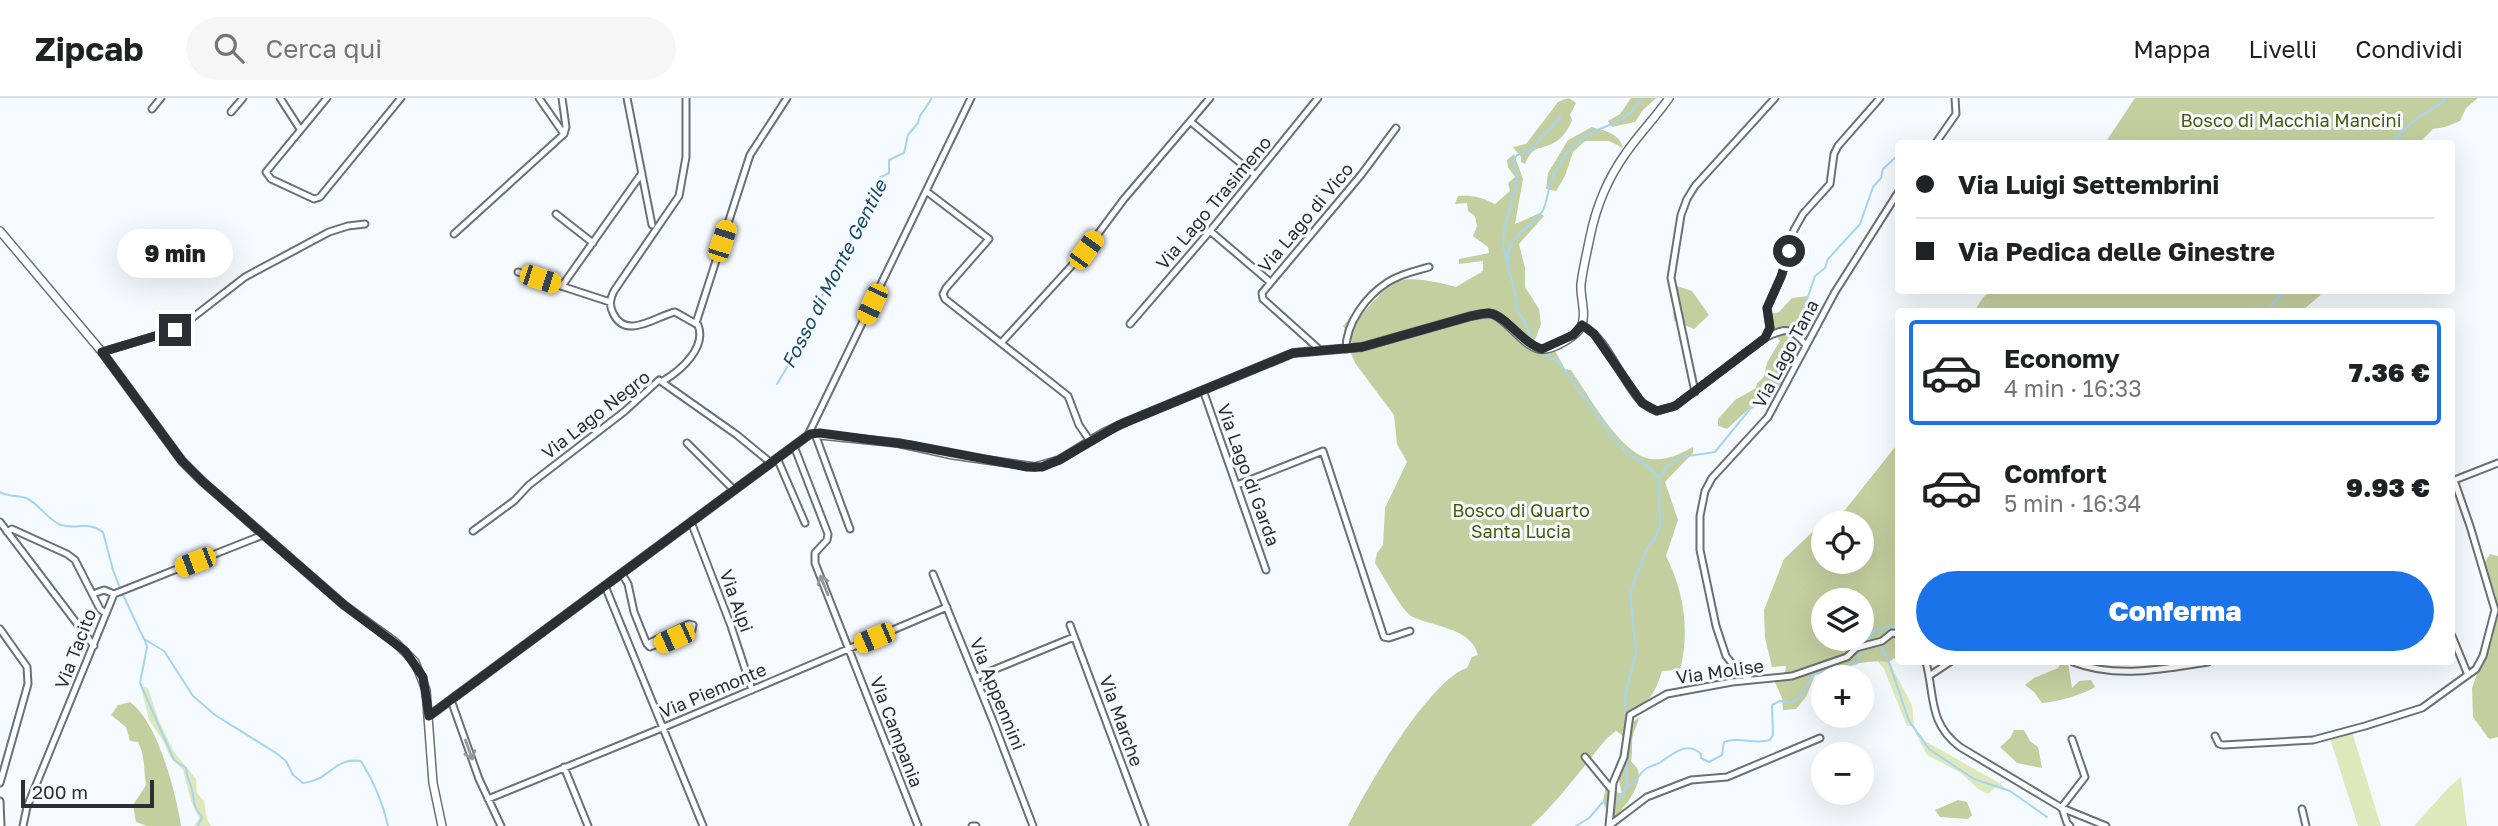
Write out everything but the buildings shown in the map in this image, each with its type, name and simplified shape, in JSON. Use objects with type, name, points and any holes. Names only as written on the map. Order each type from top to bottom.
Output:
[{"type":"street","points":[[152,109],[161,98]]},
{"type":"street","points":[[231,112],[243,98]]},
{"type":"street","points":[[280,98],[300,129]]},
{"type":"street","points":[[327,98],[266,170],[272,180],[317,199],[401,98]]},
{"type":"street","points":[[539,98],[565,132]]},
{"type":"street","points":[[562,98],[565,132]]},
{"type":"street","points":[[627,98],[652,225]]},
{"type":"street","points":[[686,98],[686,157],[680,197],[614,291],[610,302],[617,320],[630,327],[640,326],[675,312],[696,323]]},
{"type":"street","points":[[663,381],[682,369],[692,354],[700,334],[696,323],[748,159],[787,98]]},
{"type":"street","points":[[1001,343],[1086,250],[1124,198],[1210,98]]},
{"type":"street","name":"Via Lago Trasimeno","points":[[1130,324],[1318,98]]},
{"type":"street","points":[[811,434],[905,444],[1031,467],[1054,463],[1126,422],[1293,353],[1362,347],[1487,313],[1497,317],[1540,349],[1552,347],[1573,335],[1582,325],[1582,275],[1600,203],[1621,159],[1669,98]]},
{"type":"street","points":[[1695,392],[1671,280],[1681,215],[1692,189],[1775,98]]},
{"type":"street","points":[[1765,338],[1770,328],[1767,308],[1781,277],[1797,225],[1830,184],[1836,148],[1881,98]]},
{"type":"street","points":[[1938,140],[1956,114],[1955,98]]},
{"type":"street","points":[[429,716],[811,434],[969,99]]},
{"type":"street","points":[[1191,122],[1255,175]]},
{"type":"street","name":"Via Lago di Vico","points":[[1320,351],[1263,299],[1262,293],[1355,183],[1396,128]]},
{"type":"street","points":[[454,233],[565,132]]},
{"type":"street","points":[[562,286],[642,173]]},
{"type":"street","points":[[926,191],[989,239],[946,288],[943,294],[947,301],[1068,396],[1079,425],[1090,441]]},
{"type":"street","name":"Via Lago Tana","points":[[1749,680],[1731,663],[1720,643],[1702,561],[1702,504],[1710,481],[1768,417],[1804,343],[1895,197]]},
{"type":"street","points":[[556,215],[593,243]]},
{"type":"street","points":[[102,352],[178,329],[246,277],[335,229],[365,224]]},
{"type":"street","points":[[0,231],[102,352],[182,461],[344,605],[409,655],[423,677],[429,716],[432,775],[442,826]]},
{"type":"street","points":[[1210,231],[1270,282]]},
{"type":"street","points":[[1346,349],[1351,324],[1377,290],[1396,278],[1429,267]]},
{"type":"street","points":[[519,272],[610,302]]},
{"type":"street","points":[[1582,325],[1594,334],[1646,407],[1657,411],[1668,409],[1695,392],[1765,338],[1785,329],[1796,333],[1804,343]]},
{"type":"street","name":"Via Lago Negro","points":[[473,531],[625,411],[658,381],[663,381],[672,391],[774,461]]},
{"type":"street","name":"Via Lago di Garda","points":[[1203,390],[1266,570]]},
{"type":"street","points":[[811,434],[850,529]]},
{"type":"street","points":[[687,443],[734,490]]},
{"type":"street","name":"Via Campania","points":[[794,446],[828,534],[826,541],[815,553],[815,563],[918,826]]},
{"type":"street","points":[[1237,485],[1323,451],[1384,637],[1410,631]]},
{"type":"street","points":[[774,461],[805,523]]},
{"type":"street","points":[[2455,479],[2498,463]]},
{"type":"street","points":[[2215,736],[2219,744],[2223,745],[2320,739],[2422,708],[2476,669],[2495,610],[2455,485]]},
{"type":"street","points":[[0,522],[93,646]]},
{"type":"street","name":"Via Alpi","points":[[691,522],[752,690]]},
{"type":"street","points":[[7,532],[12,529],[67,554],[80,565],[105,613]]},
{"type":"street","name":"Via Tacito","points":[[23,826],[27,807],[93,646],[111,593],[263,535]]},
{"type":"street","name":"Via Appennini","points":[[933,573],[1033,826]]},
{"type":"street","points":[[622,574],[628,584],[634,612],[647,644],[651,647],[692,630],[693,625],[689,624],[647,644]]},
{"type":"street","points":[[103,582],[111,593]]},
{"type":"street","points":[[606,586],[703,826]]},
{"type":"street","points":[[93,594],[104,590],[111,593]]},
{"type":"street","name":"Via Piemonte","points":[[488,799],[947,607]]},
{"type":"street","name":"Via Marche","points":[[1070,625],[1145,826]]},
{"type":"street","points":[[0,629],[27,667],[29,684],[0,783]]},
{"type":"street","name":"Via Molise","points":[[1609,826],[1612,790],[1624,757],[1630,715],[1663,695],[1749,680],[1791,676],[1847,657],[1856,648],[1879,642],[1895,633]]},
{"type":"street","points":[[976,677],[1074,637]]},
{"type":"street","points":[[2455,643],[2468,675]]},
{"type":"street","points":[[1927,665],[1938,722],[1949,739],[2061,808],[2106,826]]},
{"type":"street","points":[[1929,676],[1946,665]]},
{"type":"street","points":[[2084,665],[2134,673],[2188,665]]},
{"type":"street","points":[[451,700],[488,799],[501,826]]},
{"type":"street","points":[[1609,826],[1647,797],[1691,780],[1727,777],[1820,738]]},
{"type":"street","points":[[2061,808],[2085,777],[2072,739]]},
{"type":"street","points":[[1585,757],[1612,790]]},
{"type":"street","points":[[564,768],[588,826]]},
{"type":"street","points":[[0,801],[1,826]]},
{"type":"street","points":[[2061,808],[2070,826]]},
{"type":"street","points":[[2302,808],[2306,826]]},
{"type":"green space","points":[[1569,98],[1576,103],[1570,115],[1572,120],[1561,138],[1535,150],[1525,164],[1521,162],[1521,157],[1513,147],[1526,144],[1558,102]]},
{"type":"green space","points":[[1631,98],[1656,98],[1635,122],[1612,127],[1608,121],[1620,114]]},
{"type":"green space","name":"Bosco di Macchia Mancini","points":[[2135,98],[2478,98],[2466,108],[2460,121],[2433,129],[2422,140],[2107,140]]},
{"type":"green space","points":[[1592,127],[1615,136],[1623,148],[1609,141],[1585,141],[1573,152],[1565,176],[1556,191],[1546,189],[1548,173],[1568,140]]},
{"type":"green space","name":"Bosco di Quarto Santa Lucia","points":[[1514,154],[1523,179],[1515,224],[1540,213],[1544,216],[1519,244],[1525,268],[1525,287],[1539,309],[1541,324],[1532,348],[1554,349],[1565,369],[1571,370],[1606,422],[1628,447],[1640,455],[1662,459],[1693,447],[1693,453],[1665,482],[1678,520],[1666,556],[1677,583],[1684,612],[1685,641],[1680,670],[1662,671],[1652,695],[1632,711],[1632,723],[1639,717],[1632,738],[1631,761],[1639,776],[1636,789],[1615,817],[1607,812],[1603,801],[1606,786],[1614,785],[1618,793],[1622,793],[1619,772],[1629,755],[1623,736],[1616,731],[1531,826],[1348,826],[1383,763],[1418,713],[1435,692],[1452,676],[1467,668],[1472,657],[1478,655],[1468,639],[1460,634],[1409,614],[1375,563],[1377,553],[1383,545],[1385,508],[1407,462],[1397,444],[1394,415],[1355,363],[1351,353],[1356,347],[1343,326],[1347,321],[1356,321],[1380,294],[1396,282],[1417,279],[1456,287],[1483,271],[1483,261],[1459,264],[1459,259],[1489,253],[1488,247],[1473,236],[1477,226],[1475,216],[1468,211],[1467,203],[1455,204],[1458,196],[1463,196],[1476,197],[1495,204],[1510,191],[1508,183],[1515,177],[1507,160]]},
{"type":"green space","points":[[1674,285],[1692,291],[1709,315],[1694,329],[1674,321],[1673,312],[1679,307]]},
{"type":"green space","points":[[1988,294],[2322,294],[2305,308],[1977,308]]},
{"type":"green space","points":[[1808,296],[1809,315],[1803,336],[1788,338],[1777,364],[1783,381],[1776,390],[1765,394],[1727,429],[1718,426],[1718,419],[1735,400],[1756,388],[1764,376],[1767,363],[1780,341],[1775,334],[1771,314],[1779,312],[1792,298]]},
{"type":"green space","points":[[1895,447],[1895,658],[1889,662],[1811,665],[1811,685],[1806,697],[1796,709],[1783,710],[1782,698],[1774,680],[1785,672],[1786,666],[1772,667],[1765,638],[1764,610],[1784,559],[1811,533],[1811,574],[1874,574],[1874,511],[1843,511]]},
{"type":"green space","points":[[2490,554],[2498,556],[2498,737],[2489,739],[2473,717],[2472,688],[2493,628],[2496,596],[2484,563]]},
{"type":"green space","points":[[1877,660],[1889,662],[1912,705],[1914,726],[1925,741],[2007,790],[1995,788],[1988,794],[1978,789],[1961,773],[1927,755],[1912,726],[1907,726],[1884,669]]},
{"type":"green space","points":[[2060,665],[2068,665],[2072,688],[2079,681],[2091,680],[2095,687],[2069,698],[2042,703],[2025,685],[2034,678]]},
{"type":"green space","points":[[141,687],[148,688],[159,721],[174,752],[196,779],[197,793],[204,801],[211,826],[194,826],[199,818],[191,801],[183,770],[170,757],[149,720]]},
{"type":"green space","points":[[130,702],[149,725],[157,741],[170,778],[181,826],[147,826],[136,822],[133,805],[146,785],[142,754],[138,742],[130,741],[126,727],[111,715],[118,705]]},
{"type":"green space","points":[[2014,730],[2024,730],[2030,741],[2038,747],[2042,768],[2017,763],[2000,747]]},
{"type":"green space","points":[[2352,732],[2381,826],[2358,826],[2330,739]]},
{"type":"green space","points":[[2461,777],[2467,826],[2414,826],[2450,786]]},
{"type":"green space","points":[[1958,800],[1967,802],[1972,815],[1968,819],[1940,817],[1935,810]]},
{"type":"waterway","name":"Fosso di Monte Gentile","points":[[777,384],[803,341],[801,334],[822,297],[824,287],[838,275],[855,229],[868,214],[875,200],[879,178],[889,173],[889,160],[904,153],[908,135],[932,98]]},
{"type":"waterway","points":[[1536,345],[1517,310],[1508,259],[1511,244],[1543,210],[1555,173],[1572,147],[1584,137],[1628,115],[1641,98]]},
{"type":"waterway","points":[[2394,140],[2410,124],[2446,98]]},
{"type":"waterway","points":[[1508,263],[1503,246],[1504,230],[1516,185],[1517,175],[1513,161],[1517,155],[1528,152],[1561,117]]},
{"type":"waterway","points":[[1799,333],[1799,323],[1815,276],[1825,268],[1828,259],[1860,224],[1873,187],[1881,178],[1883,169],[1895,158]]},
{"type":"waterway","points":[[2269,308],[2282,294]]},
{"type":"waterway","points":[[1627,722],[1625,697],[1636,653],[1630,593],[1647,548],[1660,526],[1659,478],[1667,466],[1682,457],[1715,452],[1750,409],[1773,393],[1783,377],[1784,356],[1796,338]]},
{"type":"waterway","points":[[1542,352],[1550,359],[1556,359],[1618,444],[1658,477]]},
{"type":"waterway","points":[[0,492],[26,498],[61,525],[86,526],[103,532],[120,588]]},
{"type":"waterway","points":[[122,593],[144,639],[164,651],[193,696],[215,715],[276,753],[303,783],[320,778],[344,762],[361,761],[378,793],[388,826]]},
{"type":"waterway","points":[[1874,633],[1879,629],[1895,627]]},
{"type":"waterway","points":[[145,641],[147,647],[140,683],[174,760],[186,768],[194,804],[202,817],[198,826]]},
{"type":"waterway","points":[[1881,645],[1909,721],[1929,749],[1974,779],[2010,791],[2047,817]]},
{"type":"waterway","points":[[1627,787],[1647,768],[1685,748],[1696,750],[1701,754],[1701,758],[1709,762],[1722,755],[1724,742],[1770,740],[1773,735],[1772,705],[1780,701],[1792,703],[1800,697],[1814,673],[1857,663],[1862,651]]},
{"type":"waterway","points":[[1614,801],[1618,801],[1626,787],[1629,734]]},
{"type":"waterway","points":[[1576,826],[1589,818],[1602,803],[1608,801]]},
{"type":"route","points":[[175,330],[102,352],[182,461],[202,481],[344,605],[409,655],[423,677],[429,716],[810,434],[905,444],[953,455],[1042,467],[1119,425],[1293,353],[1362,347],[1487,313],[1493,314],[1528,342],[1542,349],[1552,347],[1573,335],[1582,325],[1587,327],[1642,403],[1652,410],[1662,411],[1692,394],[1765,338],[1770,328],[1767,308],[1789,251]]}]
